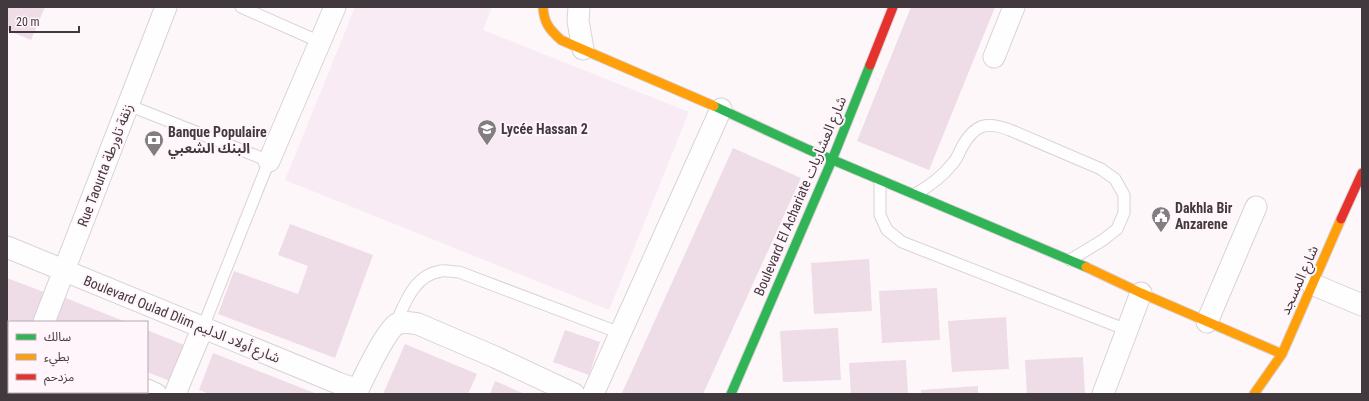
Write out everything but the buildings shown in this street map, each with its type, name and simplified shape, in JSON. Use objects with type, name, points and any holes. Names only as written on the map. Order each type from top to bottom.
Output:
[{"type":"street","name":"Rue Taourta زنقة تاورطة","points":[[44,321],[166,7]]},
{"type":"street","points":[[269,162],[335,7]]},
{"type":"street","points":[[543,7],[544,18],[550,30],[561,40],[721,109],[880,181],[1070,260],[1140,294],[1282,354]]},
{"type":"street","points":[[579,7],[578,21],[583,49]]},
{"type":"street","name":"Boulevard El Achariate شارع العشاريات","points":[[731,394],[832,160],[893,7]]},
{"type":"street","points":[[994,57],[1014,7]]},
{"type":"street","points":[[593,394],[721,109]]},
{"type":"street","name":"شارع المسجد","points":[[1254,394],[1282,354],[1362,173]]},
{"type":"street","points":[[1207,322],[1256,207]]},
{"type":"street","name":"Boulevard Oulad Dlim شارع أولاد الدليم","points":[[7,247],[357,392]]},
{"type":"street","points":[[1312,284],[1362,305]]},
{"type":"street","points":[[1103,394],[1140,294]]},
{"type":"street","points":[[357,392],[387,335],[395,325],[406,322],[418,324],[495,357],[574,394]]},
{"type":"street","points":[[175,394],[203,327]]},
{"type":"lane","points":[[241,7],[320,42]]},
{"type":"lane","points":[[128,105],[269,162],[203,327]]},
{"type":"lane","points":[[914,194],[929,186],[943,175],[954,162],[970,134],[982,126],[997,125],[1010,130],[1101,169],[1115,179],[1124,195],[1124,213],[1117,229],[1103,240],[1070,260]]},
{"type":"lane","points":[[880,181],[880,215],[887,230],[902,242],[1127,330]]},
{"type":"lane","points":[[395,325],[409,293],[427,274],[442,270],[459,272],[620,333]]},
{"type":"shaded area","name":"Lycée Hassan 2","points":[[355,7],[492,7],[483,30],[689,112],[609,310],[285,180]]},
{"type":"traffic: fast","points":[[731,394],[832,160],[870,65]]},
{"type":"traffic: fast","points":[[714,106],[807,149],[1086,267]]},
{"type":"traffic: slow","points":[[543,7],[546,22],[561,40],[714,106]]},
{"type":"traffic: slow","points":[[1254,394],[1282,354],[1341,219]]},
{"type":"traffic: slow","points":[[1086,267],[1141,293],[1282,354]]},
{"type":"traffic: jam","points":[[870,65],[893,7]]},
{"type":"traffic: jam","points":[[1341,219],[1362,173]]},
{"type":"place","name":"Lycée Hassan 2","points":[[487,146]]},
{"type":"place","name":"Banque Populaire البنك الشعبي","points":[[154,157]]},
{"type":"place","name":"Dakhla Bir Anzarene","points":[[1161,233]]}]
